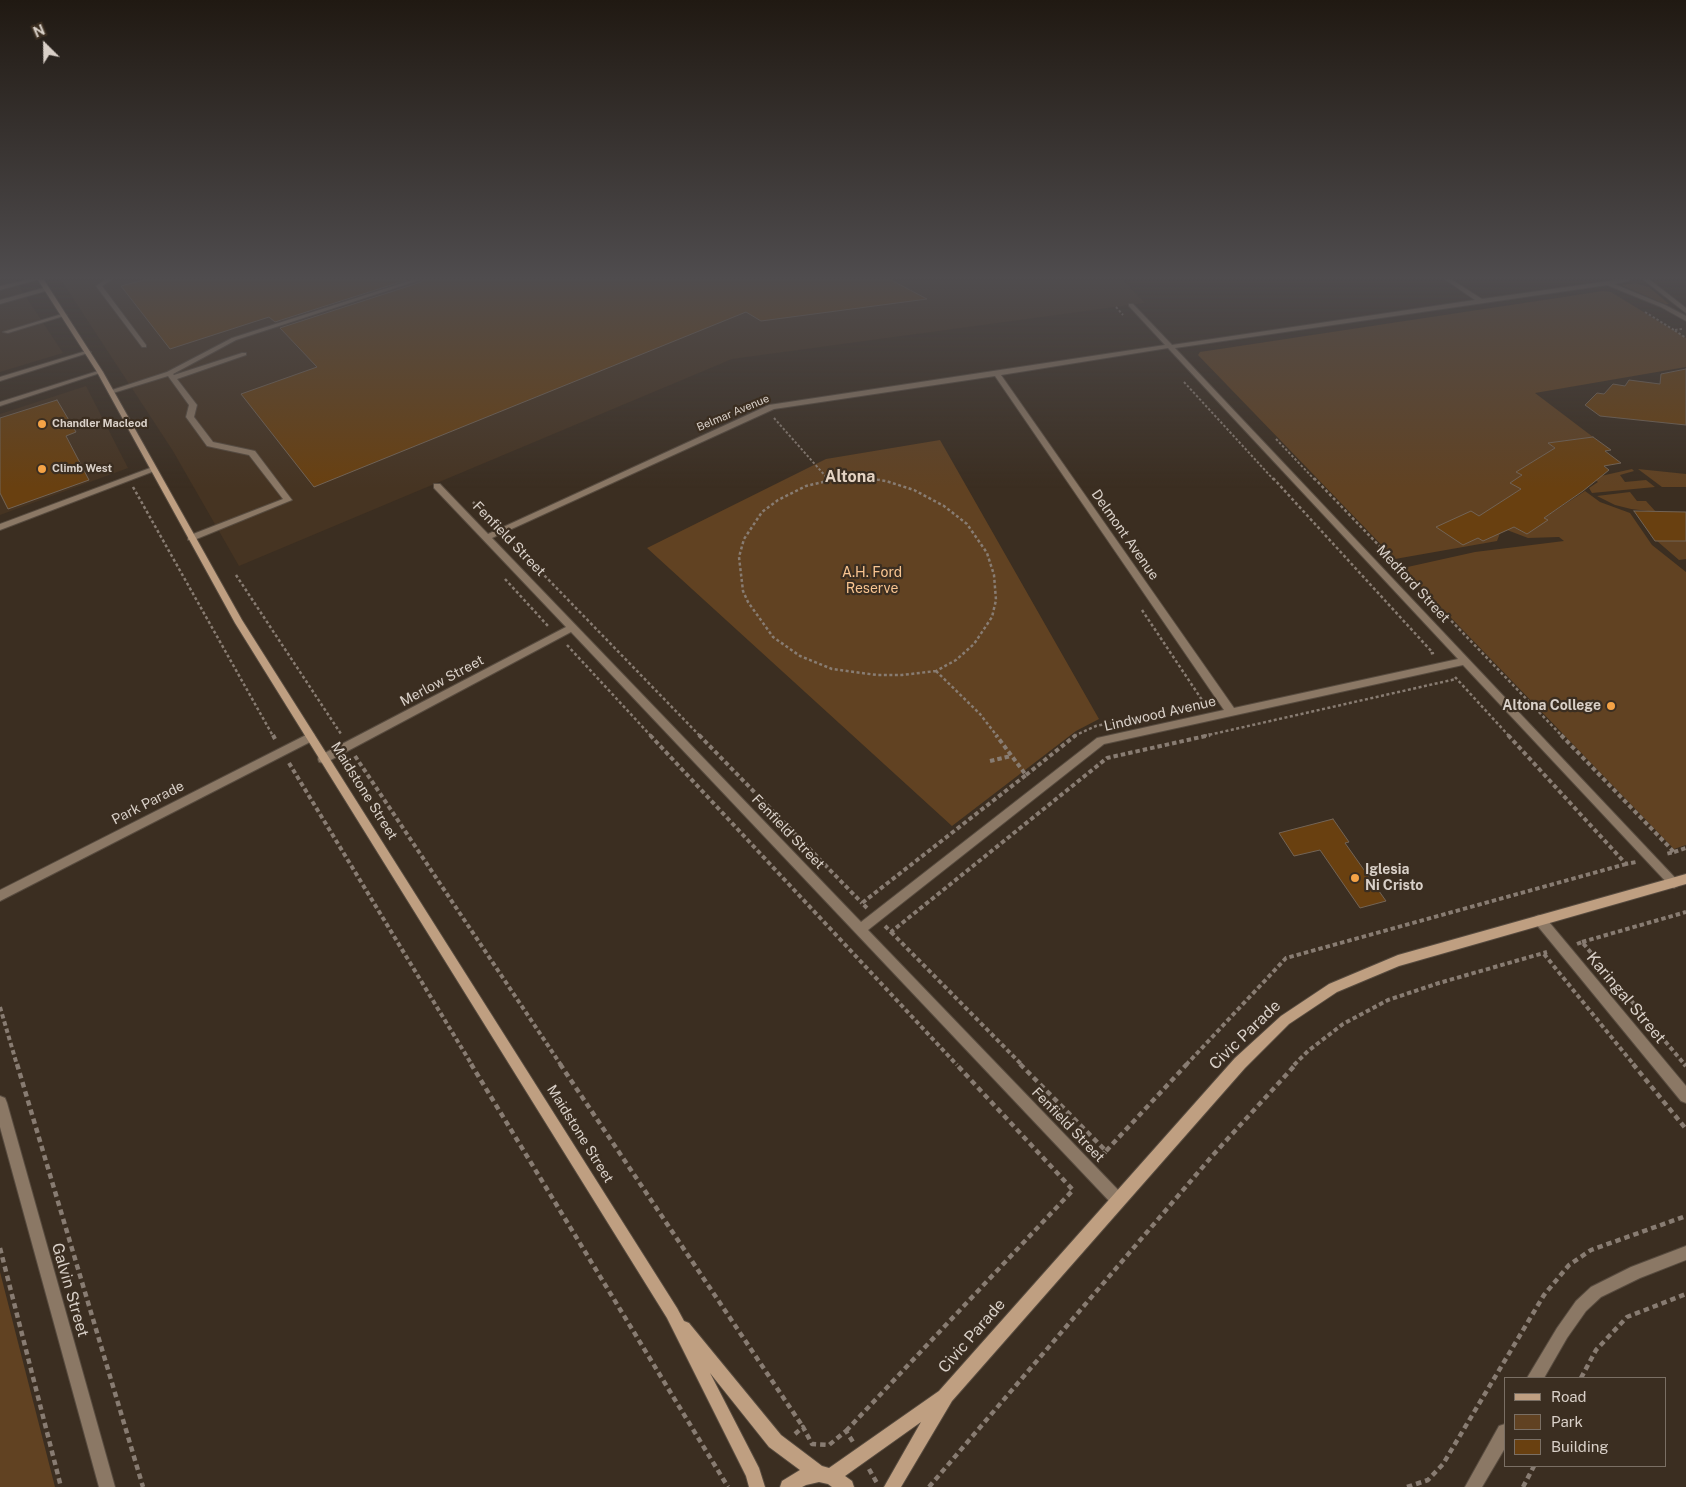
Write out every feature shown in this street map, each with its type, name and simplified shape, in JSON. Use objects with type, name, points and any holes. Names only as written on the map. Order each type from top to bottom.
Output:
[{"type":"main road","name":"Maidstone Street","points":[[86,349],[238,621],[672,1313],[753,1474],[757,1487]]},
{"type":"main road","name":"Civic Parade","points":[[892,1487],[946,1395],[1240,1063],[1286,1020],[1308,1003],[1333,988],[1381,966],[1680,881]]},
{"type":"main road","name":"Maidstone Street","points":[[672,1313],[775,1441],[846,1487]]},
{"type":"main road","name":"Civic Parade","points":[[788,1487],[803,1477],[825,1475],[946,1395]]},
{"type":"street","points":[[171,376],[216,349]]},
{"type":"street","name":"Belmar Avenue","points":[[488,537],[767,409],[1160,349]]},
{"type":"street","name":"Medford Street","points":[[1172,349],[1465,661],[1680,881]]},
{"type":"street","points":[[0,379],[88,352]]},
{"type":"street","points":[[111,392],[244,354]]},
{"type":"street","points":[[0,404],[100,372]]},
{"type":"street","name":"Delmont Avenue","points":[[997,374],[1231,712]]},
{"type":"street","points":[[171,376],[193,405],[190,417],[210,444],[252,453],[288,500],[191,538]]},
{"type":"street","points":[[0,527],[153,470]]},
{"type":"street","name":"Fenfield Street","points":[[437,486],[488,537],[1118,1199]]},
{"type":"street","name":"Merlow Street","points":[[324,759],[573,627]]},
{"type":"street","name":"Lindwood Avenue","points":[[860,930],[1102,740],[1465,661]]},
{"type":"street","name":"Park Parade","points":[[0,896],[310,737]]},
{"type":"street","name":"Karingal Street","points":[[1540,920],[1686,1096]]},
{"type":"street","name":"Galvin Street","points":[[0,1103],[107,1487]]},
{"type":"street","points":[[1536,1377],[1562,1332],[1581,1306],[1596,1292],[1636,1272],[1686,1253]]},
{"type":"street","points":[[1473,1487],[1504,1434]]},
{"type":"path","points":[[1182,380],[1433,653],[1423,655]]},
{"type":"path","points":[[778,414],[773,416],[828,480]]},
{"type":"path","points":[[856,477],[894,483],[914,490],[944,506],[967,524],[987,553],[996,585],[996,600],[992,617],[974,644],[956,660],[936,671],[902,675],[877,675],[832,669],[800,656],[780,642],[762,624],[748,602],[740,579],[739,557],[744,538],[762,512],[778,500],[806,486],[828,480],[856,477]]},
{"type":"path","points":[[132,486],[275,739]]},
{"type":"path","points":[[470,499],[875,917],[1106,1151],[1073,1190],[846,1431]]},
{"type":"path","points":[[236,575],[803,1427]]},
{"type":"path","points":[[1138,604],[1204,703],[1222,699]]},
{"type":"path","points":[[567,645],[1073,1190]]},
{"type":"path","points":[[862,902],[1026,775],[980,714],[936,671]]},
{"type":"path","points":[[891,932],[1107,758],[1456,679]]},
{"type":"path","points":[[990,761],[1011,756]]},
{"type":"path","points":[[280,767],[289,762],[728,1487]]},
{"type":"path","points":[[1674,852],[1686,848]]},
{"type":"path","points":[[1582,942],[1686,912]]},
{"type":"path","points":[[929,1487],[1270,1090],[1308,1051],[1343,1024],[1388,1000],[1439,983],[1544,954],[1686,1129]]},
{"type":"path","points":[[0,1007],[143,1487]]},
{"type":"path","points":[[1407,1487],[1428,1480],[1443,1464],[1544,1295],[1569,1265],[1591,1250],[1686,1216]]},
{"type":"path","points":[[0,1248],[62,1487]]},
{"type":"path","points":[[1582,1377],[1596,1350],[1627,1317],[1686,1294]]},
{"type":"path","points":[[1523,1487],[1533,1467]]},
{"type":"shaded area","points":[[0,349],[61,349],[63,353],[0,372]]},
{"type":"shaded area","points":[[106,349],[803,349],[732,359],[239,566],[173,451]]},
{"type":"shaded area","points":[[86,386],[128,468],[0,515],[0,414]]},
{"type":"green space","name":"Altona College","points":[[1217,349],[1686,349],[1686,367],[1535,393],[1593,437],[1549,443],[1558,451],[1517,472],[1522,475],[1510,483],[1521,489],[1489,510],[1506,523],[1527,534],[1547,520],[1544,518],[1585,491],[1600,502],[1630,513],[1652,545],[1686,572],[1686,845],[1674,849],[1403,568],[1475,552],[1564,541],[1559,537],[1528,538],[1507,530],[1500,533],[1497,541],[1395,559],[1198,355],[1200,352]]},
{"type":"green space","name":"A.H. Ford Reserve","points":[[940,440],[1099,719],[1076,731],[952,826],[647,548],[826,459]]},
{"type":"green space","points":[[1632,469],[1634,471],[1620,475],[1625,482],[1646,480],[1655,487],[1592,493],[1589,488],[1598,482],[1592,478]]},
{"type":"green space","points":[[1638,469],[1686,474],[1686,487],[1662,487]]},
{"type":"green space","points":[[1630,492],[1637,501],[1646,501],[1656,512],[1615,505],[1597,496]]},
{"type":"green space","points":[[1657,541],[1686,541],[1686,559],[1679,560]]},
{"type":"green space","points":[[0,1272],[55,1487],[0,1487]]},
{"type":"building","points":[[300,349],[654,349],[314,487],[241,394],[317,367]]},
{"type":"building","points":[[1686,369],[1686,425],[1600,416],[1585,405],[1597,393],[1604,394],[1613,384],[1625,386],[1629,380],[1660,384],[1661,374]]},
{"type":"building","name":"Climb West","points":[[57,400],[76,432],[66,436],[89,480],[8,509],[0,493],[0,418]]},
{"type":"building","points":[[1593,437],[1611,450],[1605,451],[1621,463],[1604,466],[1609,470],[1544,518],[1548,520],[1527,534],[1514,527],[1483,541],[1478,538],[1463,545],[1436,527],[1471,511],[1479,516],[1521,489],[1510,483],[1522,475],[1516,472],[1555,448],[1548,443]]},
{"type":"building","points":[[1634,511],[1686,512],[1686,541],[1655,541]]},
{"type":"building","name":"Iglesia Ni Cristo","points":[[1333,819],[1349,842],[1345,843],[1386,901],[1360,908],[1320,850],[1294,856],[1279,833]]},
{"type":"place","name":"Chandler Macleod","points":[[42,424]]},
{"type":"place","name":"Climb West","points":[[42,469]]},
{"type":"place","name":"Altona College","points":[[1611,706]]},
{"type":"place","name":"Iglesia Ni Cristo","points":[[1355,878]]},
{"type":"district","name":"Altona","points":[[850,477]]}]
